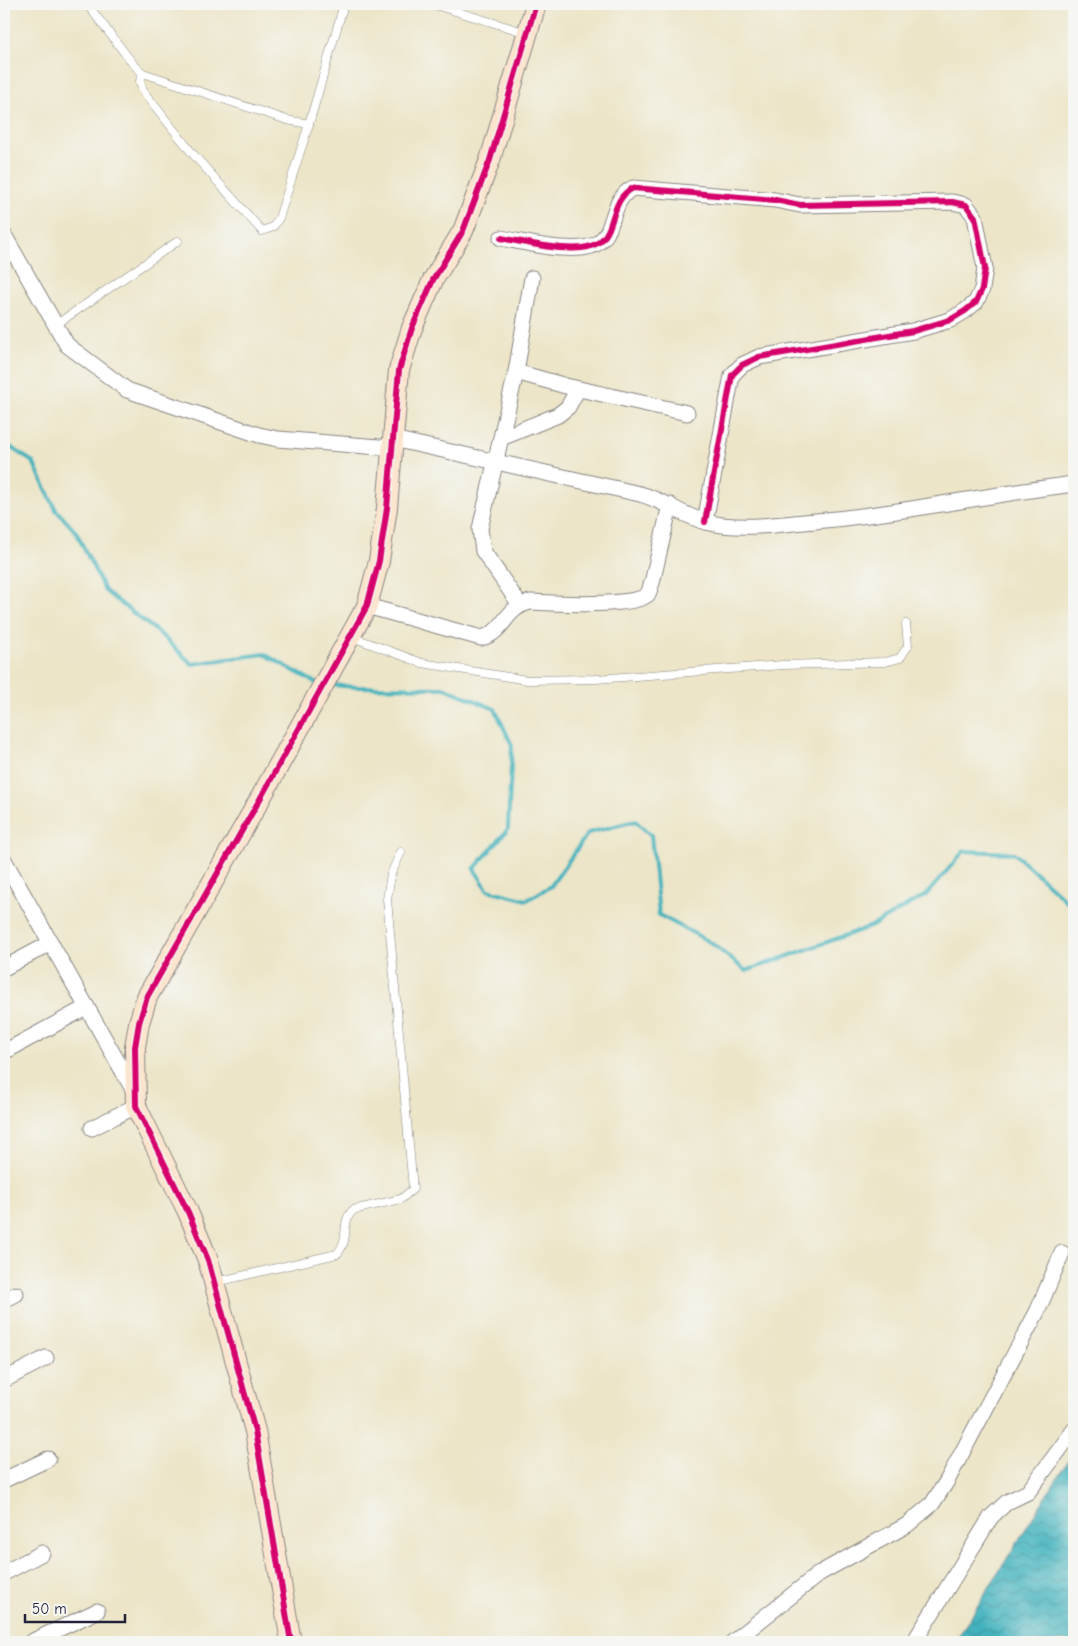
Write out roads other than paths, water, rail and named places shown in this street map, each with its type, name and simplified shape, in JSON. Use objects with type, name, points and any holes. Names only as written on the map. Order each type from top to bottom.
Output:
[{"type":"street","points":[[135,1099],[135,1047],[139,1023],[147,997],[367,606],[380,561],[399,370],[412,328],[434,280],[463,231],[474,203],[490,160],[536,4]]},
{"type":"street","points":[[501,238],[548,245],[587,248],[599,242],[608,233],[618,202],[624,193],[633,188],[775,200],[800,205],[952,202],[966,205],[975,217],[985,268],[982,290],[976,302],[965,311],[950,320],[913,331],[759,357],[742,365],[732,375],[705,522]]},
{"type":"street","points":[[4,235],[54,326],[67,345],[126,390],[259,435],[278,439],[392,443],[495,460],[656,498],[705,522],[758,526],[833,520],[1074,484]]},
{"type":"street","points":[[520,605],[481,544],[480,529],[516,372],[532,278]]},
{"type":"street","points":[[516,372],[578,389],[686,413]]},
{"type":"street","points":[[501,438],[558,414],[568,407],[578,389]]},
{"type":"street","points":[[367,606],[481,638],[490,636],[498,630],[507,615],[520,605],[530,602],[613,603],[640,599],[648,594],[670,505]]},
{"type":"street","points":[[4,860],[7,876],[51,943],[135,1099],[188,1212],[208,1260],[255,1432],[290,1642]]},
{"type":"street","points":[[4,968],[51,943]]},
{"type":"street","points":[[4,1052],[87,1007]]},
{"type":"street","points":[[92,1128],[135,1099]]},
{"type":"street","points":[[733,1642],[820,1572],[859,1549],[907,1525],[932,1504],[948,1481],[1038,1310],[1062,1253]]},
{"type":"street","points":[[4,1380],[46,1358]]},
{"type":"street","points":[[914,1642],[992,1516],[1007,1502],[1028,1492],[1074,1430]]},
{"type":"street","points":[[4,1480],[48,1459]]},
{"type":"street","points":[[4,1573],[42,1553]]},
{"type":"street","points":[[30,1642],[97,1611]]},
{"type":"lane","points":[[87,4],[134,65],[143,73],[287,120],[309,124]]},
{"type":"lane","points":[[143,73],[140,81],[142,91],[192,153],[262,231],[274,227],[279,218],[309,124],[344,4]]},
{"type":"lane","points":[[432,4],[526,33]]},
{"type":"lane","points":[[54,326],[178,241]]},
{"type":"lane","points":[[350,636],[409,660],[443,668],[518,680],[587,680],[783,665],[885,662],[900,658],[908,646],[906,624]]},
{"type":"lane","points":[[214,1283],[337,1254],[344,1246],[347,1236],[345,1221],[352,1210],[402,1199],[413,1189],[387,899],[391,874],[400,852]]},
{"type":"water","points":[[1074,1451],[1074,1642],[955,1642]]},
{"type":"waterway","points":[[4,443],[33,462],[56,510],[76,532],[105,591],[159,633],[192,664],[264,654],[316,683]]},
{"type":"waterway","points":[[330,685],[445,688],[495,709],[512,745],[508,829],[474,869],[488,890],[527,900],[551,886],[588,833],[635,821],[651,835],[659,915],[710,942],[746,971],[872,926],[926,895],[964,851],[1014,853],[1074,908]]}]
